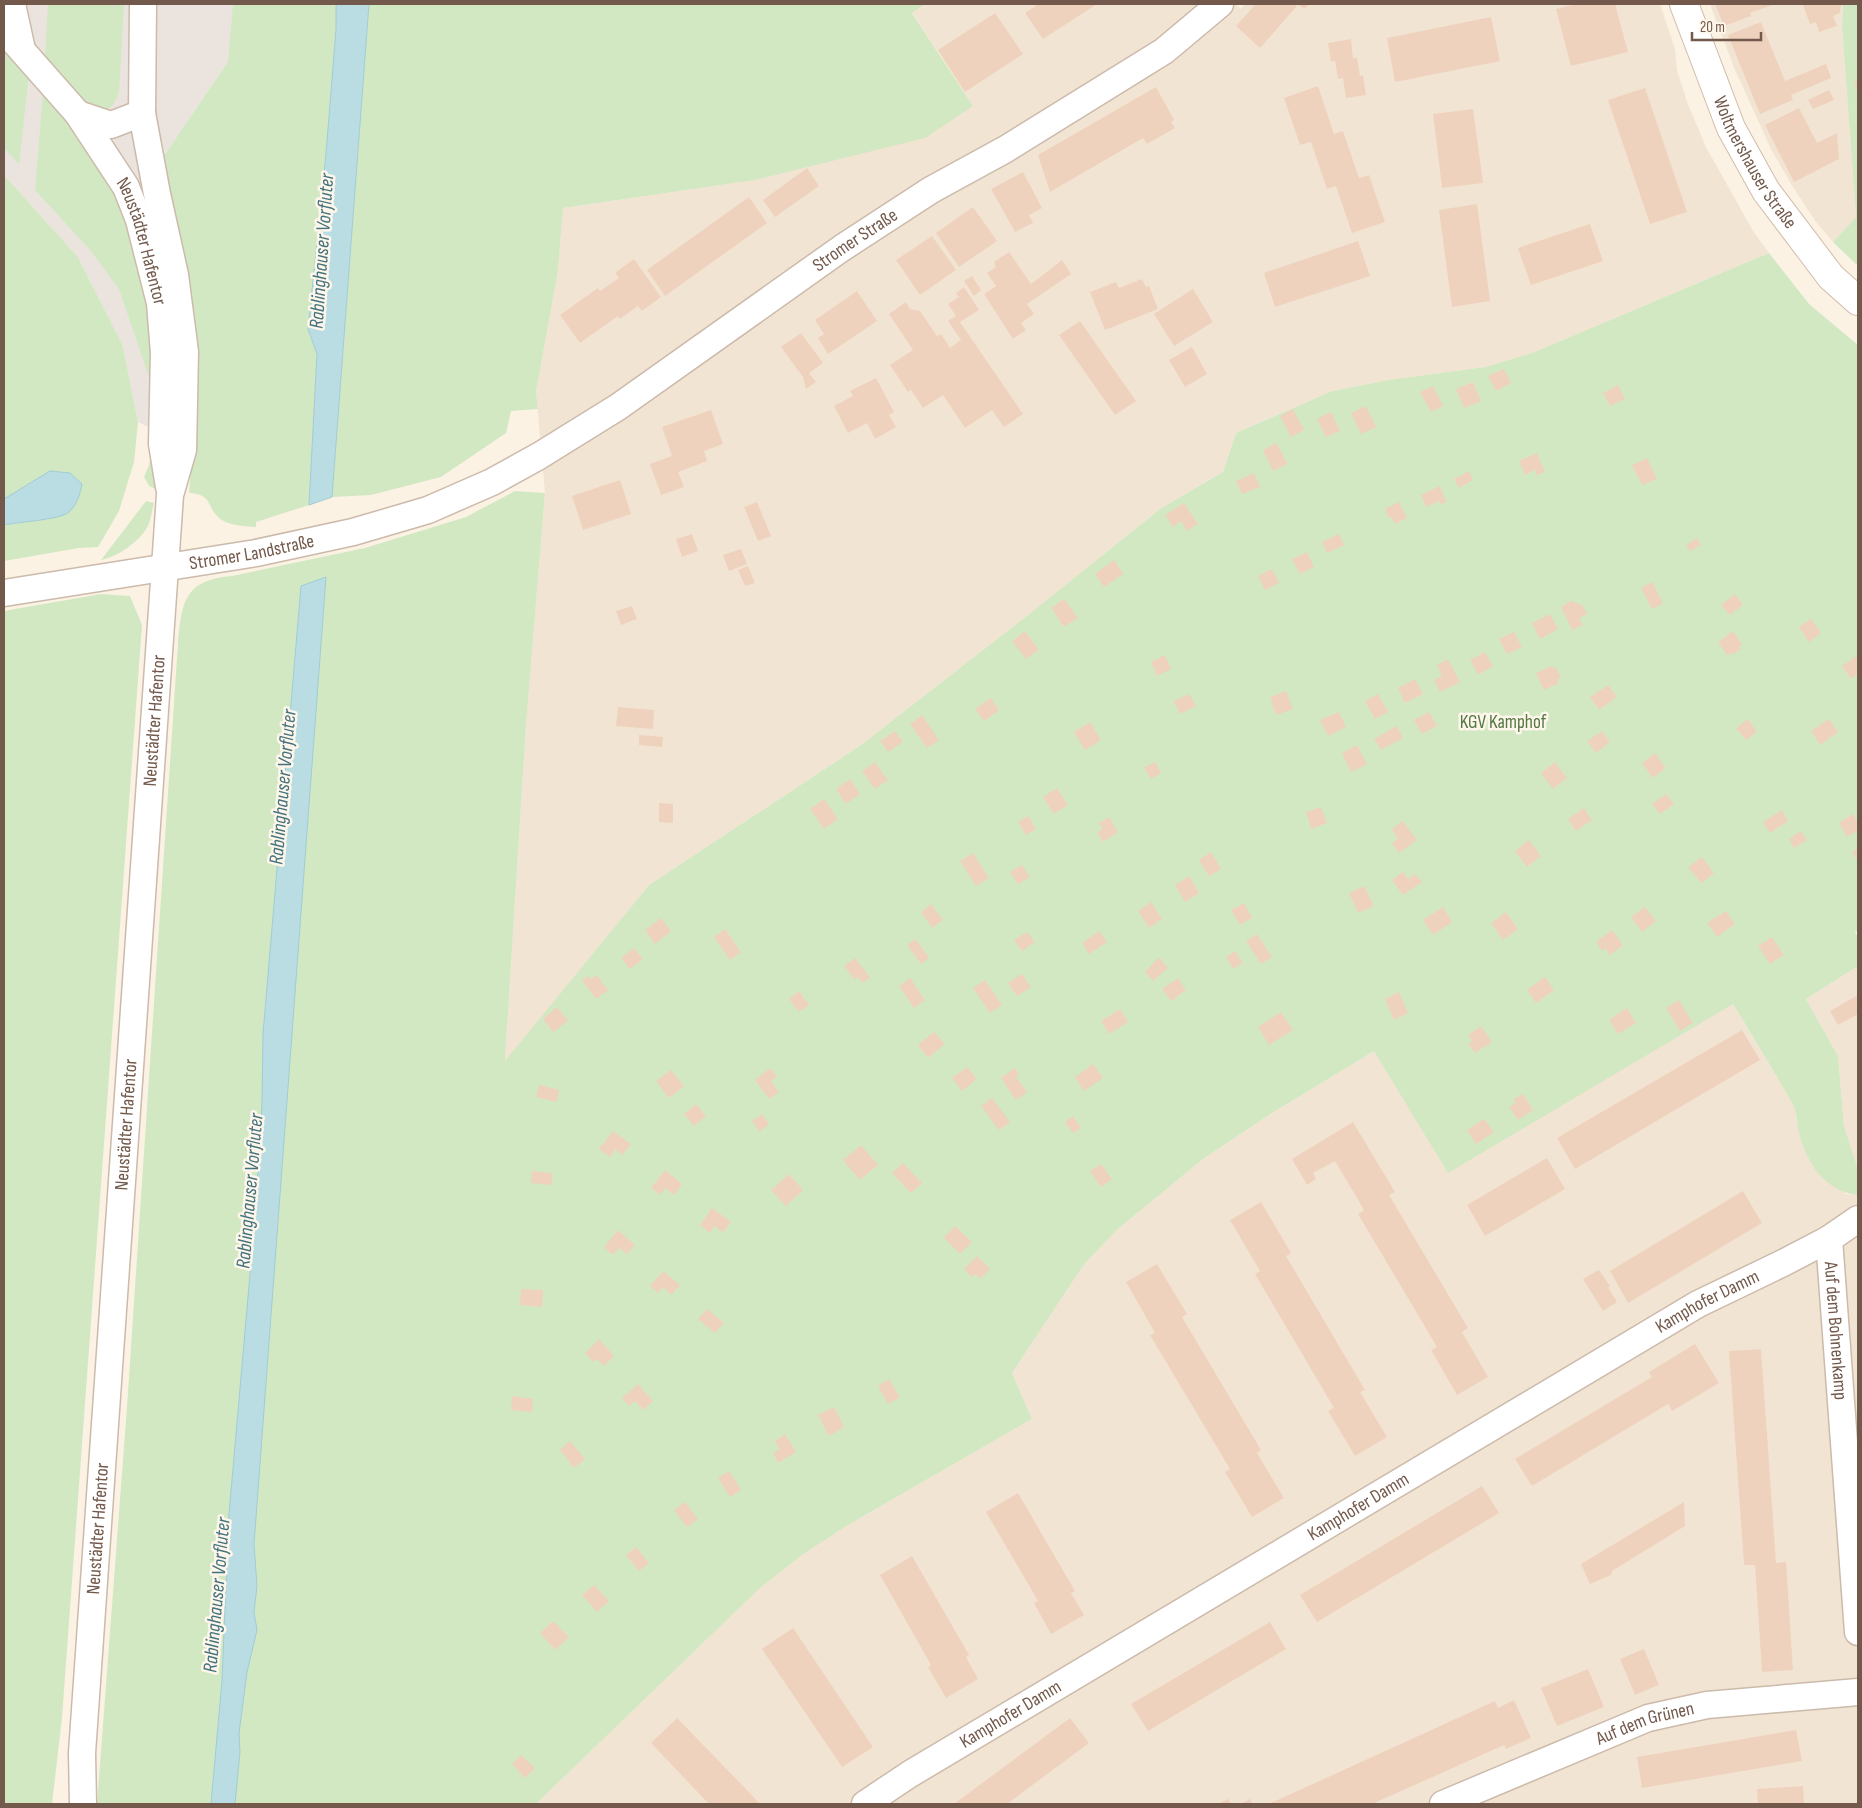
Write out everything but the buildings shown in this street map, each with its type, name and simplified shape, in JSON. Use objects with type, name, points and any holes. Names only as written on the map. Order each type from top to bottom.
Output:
[{"type":"street","points":[[12,4],[22,51]]},
{"type":"street","name":"Neustädter Hafentor","points":[[83,1804],[82,1753],[170,496],[183,450],[185,352],[175,275],[142,113],[143,4]]},
{"type":"street","name":"Stromer Straße","points":[[492,482],[539,456],[618,407],[842,248],[931,190],[1006,149],[1164,51],[1220,4]]},
{"type":"street","name":"Woltmershauser Straße","points":[[1684,4],[1731,128],[1766,191],[1831,277],[1858,301]]},
{"type":"street","name":"Neustädter Hafentor","points":[[4,30],[78,114],[126,188],[140,220],[160,303],[164,343],[162,444],[170,496]]},
{"type":"street","points":[[78,114],[112,125],[142,113]]},
{"type":"street","name":"Stromer Landstraße","points":[[4,593],[256,553],[353,532],[428,510],[492,482]]},
{"type":"street","name":"Kamphofer Damm","points":[[866,1804],[910,1774],[1698,1304],[1783,1264],[1829,1239],[1858,1219]]},
{"type":"street","name":"Auf dem Bohnenkamp","points":[[1829,1239],[1858,1632]]},
{"type":"street","name":"Auf dem Grünen","points":[[1443,1804],[1648,1718],[1707,1704],[1858,1692]]},
{"type":"street","name":"Neustädter Hafentor","points":[[70,1804],[82,1753]]},
{"type":"shaded area","points":[[4,4],[248,4],[207,455],[138,422],[123,346],[78,257],[4,175]]},
{"type":"shaded area","points":[[925,4],[1236,4],[1241,9],[1245,4],[1660,4],[1675,49],[1677,70],[1687,102],[1706,147],[1753,231],[1769,253],[1532,353],[1485,367],[1388,380],[1332,391],[1236,433],[1223,472],[1160,509],[861,745],[649,885],[505,1062],[526,726],[545,493],[536,392],[558,271],[563,208],[755,180],[973,106],[912,12]]},
{"type":"shaded area","points":[[1710,4],[1843,4],[1842,26],[1856,217],[1833,242],[1816,222],[1771,149],[1735,70]]},
{"type":"shaded area","points":[[1858,966],[1858,1169],[1844,1126],[1838,1056],[1806,999]]},
{"type":"shaded area","points":[[1733,1004],[1794,1106],[1800,1136],[1808,1158],[1846,1194],[1858,1195],[1858,1804],[536,1804],[760,1588],[802,1555],[848,1525],[1032,1419],[1012,1373],[1085,1263],[1118,1229],[1203,1159],[1272,1113],[1374,1051]]},
{"type":"green space","points":[[48,4],[124,4],[119,92],[114,103],[108,109],[101,111],[87,104],[45,56]]},
{"type":"green space","points":[[233,4],[336,4],[336,29],[326,154],[308,329],[317,354],[309,505],[256,522],[256,527],[236,525],[222,520],[214,513],[206,498],[189,493],[195,414],[163,164],[164,156],[228,62]]},
{"type":"green space","points":[[369,4],[925,4],[912,13],[973,106],[925,138],[755,180],[563,208],[558,271],[536,392],[538,409],[511,411],[506,433],[441,477],[371,495],[332,497]]},
{"type":"green space","points":[[1843,4],[1858,4],[1858,266],[1833,242],[1856,217],[1842,26]]},
{"type":"green space","points":[[4,49],[29,75],[19,164],[4,148]]},
{"type":"green space","points":[[43,92],[88,143],[130,209],[158,365],[156,489],[149,486],[144,477],[149,465],[154,438],[149,377],[119,289],[90,250],[35,190]]},
{"type":"green space","points":[[4,175],[78,257],[123,346],[138,422],[134,462],[119,511],[98,547],[79,548],[4,561],[4,525],[50,519],[4,499]]},
{"type":"green space","name":"KGV Kamphof","points":[[1769,253],[1809,304],[1858,345],[1858,930],[1855,932],[1858,937],[1858,966],[1806,999],[1838,1056],[1844,1126],[1858,1169],[1858,1195],[1836,1188],[1827,1182],[1812,1165],[1802,1144],[1794,1107],[1733,1004],[1448,1173],[1374,1051],[1272,1113],[1203,1159],[1118,1229],[1085,1263],[1012,1373],[1032,1419],[848,1525],[802,1555],[760,1588],[536,1804],[97,1804],[127,1407],[178,643],[184,605],[188,596],[195,588],[204,582],[216,578],[365,548],[466,517],[515,491],[545,493],[526,726],[505,1061],[649,885],[861,745],[1160,509],[1223,472],[1236,433],[1332,391],[1388,380],[1485,367],[1532,353]]},
{"type":"green space","points":[[146,501],[154,503],[148,526],[144,532],[134,543],[121,552],[101,560]]},
{"type":"green space","points":[[101,594],[130,596],[142,625],[62,1718],[52,1804],[4,1804],[4,611]]},
{"type":"water","name":"Rablinghauser Vorfluter","points":[[336,4],[369,4],[332,497],[309,505],[317,354],[308,329],[326,154],[336,29]]},
{"type":"water","points":[[50,471],[70,473],[82,484],[78,499],[72,509],[64,515],[57,517],[4,525],[4,499]]},
{"type":"water","points":[[326,577],[254,1544],[257,1586],[254,1612],[257,1630],[247,1672],[239,1733],[240,1752],[235,1804],[211,1804],[222,1681],[229,1514],[256,1206],[262,1104],[263,1034],[301,586]]}]
